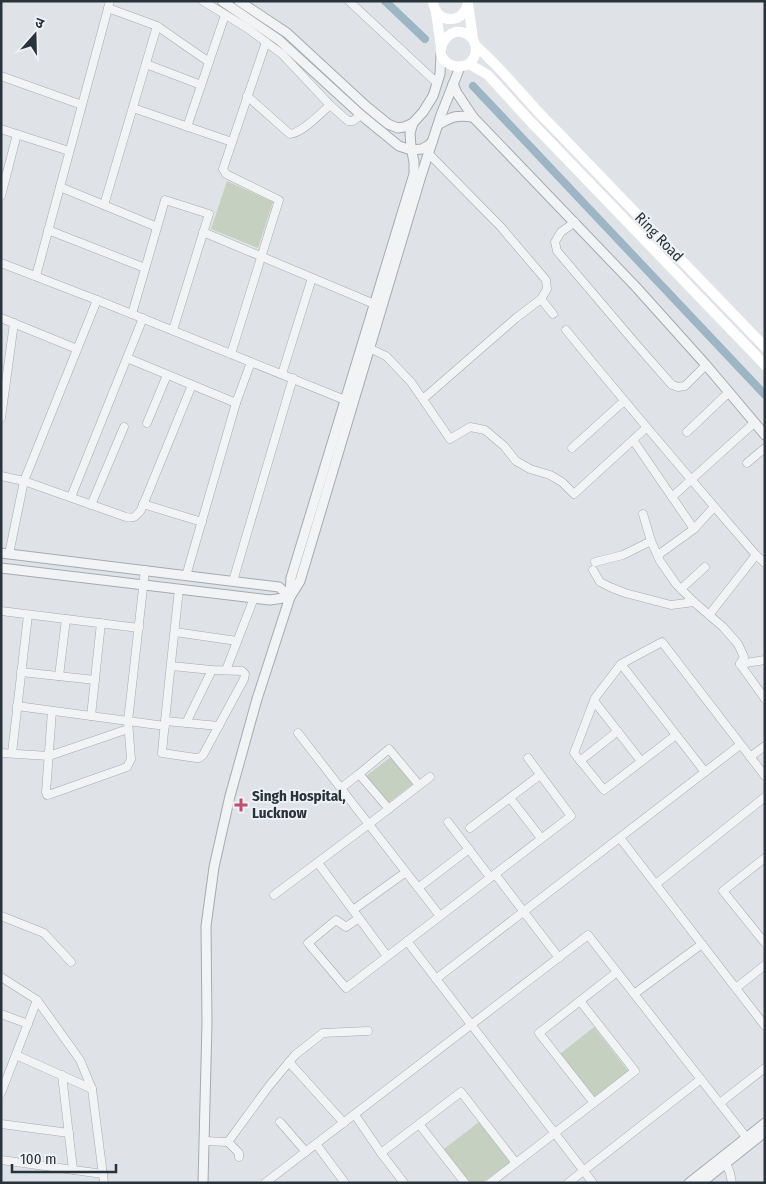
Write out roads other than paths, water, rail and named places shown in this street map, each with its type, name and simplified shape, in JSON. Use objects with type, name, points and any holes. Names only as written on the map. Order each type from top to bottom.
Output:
[{"type":"main road","points":[[433,5],[441,17],[455,19],[466,11],[468,3]]},
{"type":"main road","points":[[433,5],[444,60],[456,67],[464,66],[474,60],[477,52],[468,3]]},
{"type":"main road","points":[[441,50],[444,40],[454,32],[469,34],[475,43]]},
{"type":"main road","name":"Ring Road","points":[[475,43],[538,112],[765,347]]},
{"type":"main road","points":[[464,66],[488,75],[765,366]]},
{"type":"street","points":[[203,1],[247,28],[282,54],[330,106],[348,121],[355,120],[361,115]]},
{"type":"street","points":[[222,1],[279,40],[361,115],[399,146],[411,150],[422,149],[433,140]]},
{"type":"street","points":[[239,1],[287,33],[366,106],[388,124],[398,128],[413,123],[433,96],[440,74],[441,50]]},
{"type":"street","points":[[349,1],[437,83]]},
{"type":"street","points":[[36,276],[109,4],[157,26],[209,62]]},
{"type":"street","points":[[187,127],[225,15]]},
{"type":"street","points":[[104,205],[157,26]]},
{"type":"street","points":[[232,354],[279,200],[226,174],[223,169],[266,42]]},
{"type":"street","points":[[146,64],[201,85]]},
{"type":"street","points":[[349,401],[369,348],[378,305],[438,124],[453,84],[464,66]]},
{"type":"street","points":[[1,76],[82,104]]},
{"type":"street","points":[[453,84],[473,116],[636,286],[706,365],[765,436]]},
{"type":"street","points":[[248,96],[290,134],[294,134],[330,106]]},
{"type":"street","points":[[133,108],[232,142]]},
{"type":"street","points":[[438,124],[450,117],[473,116]]},
{"type":"street","points":[[203,1183],[207,1023],[206,926],[214,867],[230,796],[257,699],[290,597],[292,578],[378,305],[414,174],[410,133],[413,123]]},
{"type":"street","points":[[1,129],[69,151]]},
{"type":"street","points":[[1,196],[17,134]]},
{"type":"street","points":[[423,400],[516,318],[542,299],[547,289],[546,280],[500,226],[429,154]]},
{"type":"street","points":[[60,187],[157,227]]},
{"type":"street","points":[[132,314],[166,200],[209,214],[173,330]]},
{"type":"street","points":[[575,222],[561,232],[555,242],[557,251],[672,385],[678,387],[685,386],[706,365]]},
{"type":"street","points":[[48,230],[145,268]]},
{"type":"street","points":[[203,232],[378,305]]},
{"type":"street","points":[[1,263],[349,401]]},
{"type":"street","points":[[282,374],[312,278]]},
{"type":"street","points":[[542,299],[553,314]]},
{"type":"street","points":[[97,300],[24,481],[5,553],[279,587],[290,597]]},
{"type":"street","points":[[1,318],[77,349]]},
{"type":"street","points":[[71,497],[143,318]]},
{"type":"street","points":[[1,418],[14,323]]},
{"type":"street","points":[[566,330],[646,428],[765,563]]},
{"type":"street","points":[[369,348],[386,356],[411,382],[450,439],[470,426],[484,430],[504,446],[516,461],[530,469],[550,474],[562,482],[574,494],[646,428]]},
{"type":"street","points":[[127,358],[236,403]]},
{"type":"street","points":[[186,576],[236,403],[250,362]]},
{"type":"street","points":[[147,423],[167,375]]},
{"type":"street","points":[[233,581],[293,378]]},
{"type":"street","points":[[1,476],[24,481],[126,517],[132,518],[137,516],[144,504],[192,385]]},
{"type":"street","points":[[686,432],[728,393]]},
{"type":"street","points":[[572,448],[624,401]]},
{"type":"street","points":[[672,497],[754,423]]},
{"type":"street","points":[[91,505],[124,427]]},
{"type":"street","points":[[633,440],[694,529]]},
{"type":"street","points":[[747,463],[765,448]]},
{"type":"street","points":[[144,504],[202,522]]},
{"type":"street","points":[[658,555],[694,529],[714,507]]},
{"type":"street","points":[[643,514],[651,541],[676,584],[723,627],[738,644],[744,658],[740,664]]},
{"type":"street","points":[[651,541],[623,555],[594,566],[600,582],[625,593],[670,605],[694,602]]},
{"type":"street","points":[[709,615],[756,555]]},
{"type":"street","points":[[681,589],[705,567]]},
{"type":"street","points":[[1,568],[270,600],[290,597]]},
{"type":"street","points":[[52,711],[47,795],[127,767],[131,759],[128,725],[145,570]]},
{"type":"street","points":[[171,666],[242,671],[244,674],[244,679],[219,726],[203,755],[199,758],[162,753],[171,666],[175,632],[179,589]]},
{"type":"street","points":[[226,670],[254,598]]},
{"type":"street","points":[[1,611],[139,628]]},
{"type":"street","points":[[12,753],[28,615]]},
{"type":"street","points":[[59,676],[66,619]]},
{"type":"street","points":[[91,716],[101,623]]},
{"type":"street","points":[[175,632],[237,641]]},
{"type":"street","points":[[676,734],[604,790],[574,753],[594,701],[621,664],[662,642],[765,776]]},
{"type":"street","points":[[740,664],[765,660]]},
{"type":"street","points":[[621,664],[705,772]]},
{"type":"street","points":[[740,664],[765,699]]},
{"type":"street","points":[[186,723],[212,670]]},
{"type":"street","points":[[21,672],[95,680]]},
{"type":"street","points":[[594,701],[641,761]]},
{"type":"street","points":[[17,706],[91,716],[128,725],[186,723],[219,726]]},
{"type":"street","points":[[1,753],[49,756],[128,725]]},
{"type":"street","points":[[580,761],[618,731]]},
{"type":"street","points":[[298,733],[440,916]]},
{"type":"street","points":[[436,979],[740,745]]},
{"type":"street","points":[[750,757],[765,746]]},
{"type":"street","points":[[341,788],[389,749],[419,785]]},
{"type":"street","points":[[359,918],[346,927],[336,920],[308,943],[346,988],[570,816],[528,758]]},
{"type":"street","points":[[359,774],[389,809]]},
{"type":"street","points":[[470,828],[540,775]]},
{"type":"street","points":[[274,895],[430,777]]},
{"type":"street","points":[[656,884],[765,797]]},
{"type":"street","points":[[510,798],[541,838]]},
{"type":"street","points":[[448,822],[524,912],[559,958]]},
{"type":"street","points":[[620,838],[765,1026]]},
{"type":"street","points":[[418,888],[469,849]]},
{"type":"street","points":[[764,860],[723,890],[765,943]]},
{"type":"street","points":[[318,863],[387,956]]},
{"type":"street","points":[[353,910],[406,872]]},
{"type":"street","points":[[1,916],[44,933],[71,962]]},
{"type":"street","points":[[265,1183],[588,936],[749,1140]]},
{"type":"street","points":[[407,941],[593,1183]]},
{"type":"street","points":[[634,994],[702,944]]},
{"type":"street","points":[[736,988],[765,966]]},
{"type":"street","points":[[594,1103],[539,1033],[617,972]]},
{"type":"street","points":[[1,977],[37,1000],[80,1060],[92,1089],[104,1183]]},
{"type":"street","points":[[1,1093],[4,1078],[16,1054],[37,1000]]},
{"type":"street","points":[[490,1183],[635,1071],[580,1001]]},
{"type":"street","points":[[1,1014],[28,1024]]},
{"type":"street","points":[[228,1142],[269,1086],[295,1055],[322,1033],[368,1031]]},
{"type":"street","points":[[16,1054],[92,1089]]},
{"type":"street","points":[[289,1062],[344,1123]]},
{"type":"street","points":[[720,1103],[765,1068]]},
{"type":"street","points":[[62,1075],[73,1170]]},
{"type":"street","points":[[568,1183],[701,1079]]},
{"type":"street","points":[[381,1153],[461,1092],[516,1163]]},
{"type":"street","points":[[355,1114],[404,1183]]},
{"type":"street","points":[[280,1122],[306,1152]]},
{"type":"street","points":[[701,1183],[726,1163],[765,1123]]},
{"type":"street","points":[[1,1124],[69,1133]]},
{"type":"street","points":[[419,1124],[465,1183]]},
{"type":"street","points":[[689,1183],[749,1140],[765,1132]]},
{"type":"street","points":[[204,1141],[228,1142],[239,1153],[239,1157]]},
{"type":"street","points":[[316,1144],[345,1183]]},
{"type":"street","points":[[1,1160],[103,1174]]},
{"type":"street","points":[[726,1163],[732,1183]]},
{"type":"waterway","points":[[385,1],[425,39]]},
{"type":"waterway","points":[[473,86],[765,395]]},
{"type":"place","name":"Singh Hospital, Lucknow","points":[[241,805]]}]
